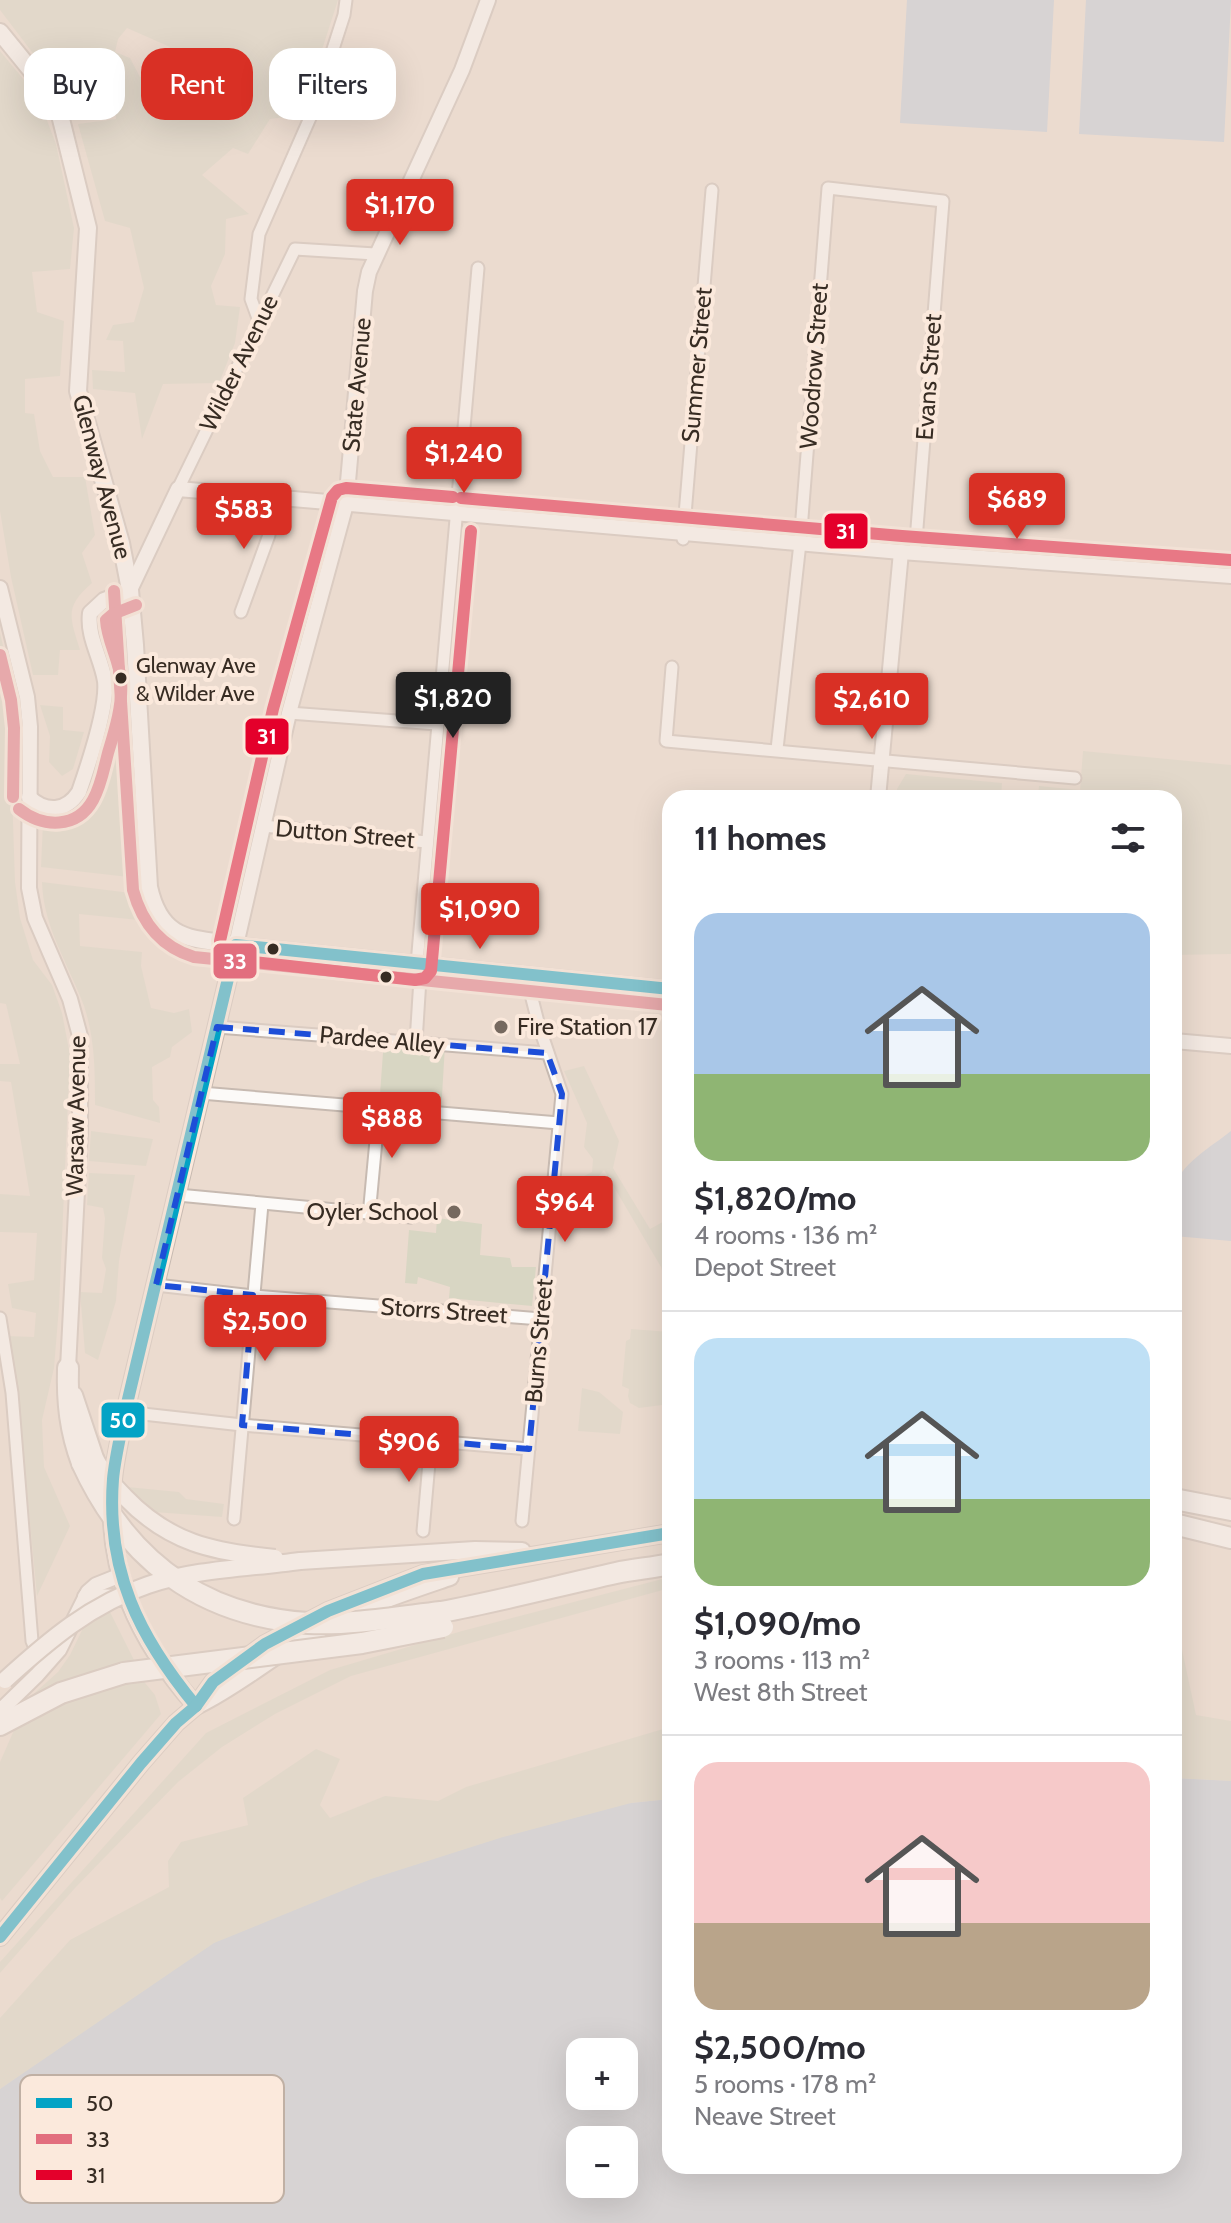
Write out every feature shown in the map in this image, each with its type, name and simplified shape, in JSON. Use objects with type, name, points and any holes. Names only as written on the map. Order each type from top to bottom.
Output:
[{"type":"highway","points":[[68,1368],[67,1400],[71,1427],[88,1461],[94,1491],[123,1534],[179,1582],[215,1601],[259,1615],[310,1623],[442,1619]]},
{"type":"highway","points":[[1182,1501],[1231,1510]]},
{"type":"highway","points":[[1182,1526],[1231,1538]]},
{"type":"highway","points":[[0,1725],[61,1693],[124,1673],[362,1643],[528,1595],[618,1573],[662,1566]]},
{"type":"main road","name":"State Avenue","points":[[196,1706],[150,1648],[128,1599],[112,1518],[112,1483],[125,1412],[289,713],[346,504],[365,291],[375,254],[462,70],[488,0]]},
{"type":"main road","name":"Glenway Avenue","points":[[0,32],[48,91],[59,111],[88,228],[78,391],[121,543],[130,590],[152,902],[161,919],[178,934],[196,941],[236,945]]},
{"type":"main road","name":"Wilder Avenue","points":[[130,590],[178,489]]},
{"type":"main road","points":[[178,489],[683,536],[1231,576]]},
{"type":"main road","name":"Evans Street","points":[[879,790],[908,552]]},
{"type":"main road","name":"Warsaw Avenue","points":[[0,588],[27,697],[30,727],[29,888],[35,918],[70,999],[80,1036],[80,1132],[68,1368]]},
{"type":"main road","points":[[29,797],[43,806],[59,808],[73,801],[79,792],[105,697],[103,673],[89,628],[90,613],[104,600],[130,590]]},
{"type":"main road","points":[[236,945],[662,988]]},
{"type":"main road","points":[[1182,1042],[1231,1046]]},
{"type":"main road","points":[[88,1461],[137,1510],[166,1531],[217,1550],[300,1561]]},
{"type":"main road","points":[[0,1937],[141,1763],[176,1723],[196,1706],[213,1682],[265,1644],[328,1611],[423,1574],[662,1534]]},
{"type":"main road","points":[[2,1682],[68,1626],[93,1610],[131,1591],[176,1578],[300,1561],[475,1550],[557,1552]]},
{"type":"main road","points":[[0,1711],[45,1666],[65,1640],[86,1597],[96,1585],[121,1575]]},
{"type":"main road","points":[[86,1597],[128,1599]]},
{"type":"street","points":[[259,321],[251,299],[259,234],[313,111],[346,0]]},
{"type":"street","name":"Evans Street","points":[[828,188],[943,201],[908,552]]},
{"type":"street","name":"Woodrow Street","points":[[777,749],[800,543],[828,188]]},
{"type":"street","name":"Summer Street","points":[[683,536],[712,190]]},
{"type":"street","name":"Wilder Avenue","points":[[178,489],[295,249],[375,254]]},
{"type":"street","points":[[416,1042],[420,979],[417,964],[478,268]]},
{"type":"street","points":[[241,612],[269,535],[273,497]]},
{"type":"street","points":[[672,667],[666,741],[1075,778]]},
{"type":"street","points":[[289,713],[437,724]]},
{"type":"street","name":"Dutton Street","points":[[263,826],[427,842]]},
{"type":"street","name":"Burns Street","points":[[522,1521],[562,1094],[547,1053],[533,975]]},
{"type":"street","name":"Pardee Alley","points":[[217,1027],[547,1053]]},
{"type":"street","points":[[201,1093],[559,1123]]},
{"type":"street","points":[[372,1214],[370,1205],[379,1108]]},
{"type":"street","points":[[178,1195],[411,1217]]},
{"type":"street","points":[[234,1519],[262,1204]]},
{"type":"street","name":"Storrs Street","points":[[156,1285],[253,1296],[541,1319]]},
{"type":"street","points":[[0,1318],[12,1393],[32,1641],[45,1666]]},
{"type":"street","points":[[125,1412],[529,1449]]},
{"type":"street","points":[[423,1531],[431,1440]]},
{"type":"highlighted area","points":[[217,1027],[547,1053],[562,1094],[529,1449],[242,1425],[253,1295],[156,1285]]},
{"type":"shaded area","points":[[0,0],[338,0],[323,48],[269,48],[269,120],[248,154],[233,148],[202,175],[249,214],[226,219],[225,254],[211,286],[216,305],[240,307],[235,343],[219,383],[163,384],[142,439],[135,393],[93,389],[92,370],[125,372],[123,341],[106,340],[113,325],[134,322],[144,288],[130,228],[105,221],[78,124],[125,120],[125,56],[130,58],[141,76],[141,120],[253,120],[253,48],[170,48],[127,28],[118,39],[116,48],[29,48],[0,10]]},
{"type":"shaded area","points":[[907,0],[1054,0],[1047,132],[900,123]]},
{"type":"shaded area","points":[[1086,0],[1231,0],[1224,142],[1079,134]]},
{"type":"shaded area","points":[[0,51],[24,80],[24,120],[47,120],[56,144],[74,228],[70,269],[32,272],[37,312],[64,321],[60,376],[25,379],[25,413],[34,414],[40,451],[53,477],[85,477],[95,535],[82,553],[92,583],[77,599],[72,613],[80,650],[60,650],[58,675],[33,675],[0,511]]},
{"type":"shaded area","points":[[0,633],[18,708],[12,790],[15,882],[20,918],[33,960],[52,985],[62,1013],[70,1055],[59,1307],[54,1368],[42,1420],[44,1467],[70,1526],[37,1596],[18,1398],[7,1336],[34,1337],[36,1313],[12,1308],[8,1284],[34,1280],[37,1233],[0,1232],[0,1194],[30,1196],[11,1082],[0,1081],[0,1064],[20,1064],[6,1004],[0,1003]]},
{"type":"shaded area","points":[[122,634],[127,671],[137,878],[41,867],[43,822],[70,818],[90,799],[117,684],[107,641]]},
{"type":"shaded area","points":[[40,705],[63,707],[63,730],[84,732],[73,769],[62,776],[49,762],[50,736]]},
{"type":"shaded area","points":[[1083,751],[1231,765],[1231,954],[1182,955],[1182,790],[1080,790]]},
{"type":"shaded area","points":[[906,774],[1002,783],[1002,790],[897,789]]},
{"type":"shaded area","points":[[1039,786],[1080,790],[1039,790]]},
{"type":"shaded area","points":[[42,882],[139,894],[139,920],[79,914],[80,946],[142,952],[141,966],[151,1008],[174,1013],[189,1009],[192,1032],[172,1047],[170,1057],[152,1067],[153,1100],[159,1107],[160,1123],[95,1105],[94,1055],[88,1018],[52,930],[43,899]]},
{"type":"shaded area","points":[[384,1039],[445,1045],[441,1113],[379,1108]]},
{"type":"shaded area","points":[[584,1066],[619,1141],[613,1168],[650,1229],[662,1222],[662,1271],[604,1170],[592,1184],[584,1186],[584,1176],[592,1172],[593,1159],[584,1147],[587,1123],[564,1071]]},
{"type":"shaded area","points":[[91,1131],[153,1139],[146,1166],[89,1161]]},
{"type":"shaded area","points":[[1231,1131],[1231,1241],[1182,1237],[1182,1173]]},
{"type":"shaded area","points":[[89,1173],[135,1175],[119,1261],[116,1301],[98,1360],[85,1353],[80,1292],[102,1293],[106,1269],[102,1258],[105,1218],[103,1208],[87,1205]]},
{"type":"shaded area","points":[[437,1218],[482,1224],[480,1255],[510,1258],[512,1267],[536,1267],[532,1306],[449,1298],[450,1287],[418,1277],[417,1284],[405,1283],[409,1230],[436,1233]]},
{"type":"shaded area","points":[[631,1329],[662,1331],[662,1405],[639,1408],[630,1403],[629,1389],[622,1386],[626,1341],[630,1339]]},
{"type":"shaded area","points":[[582,1388],[599,1392],[623,1412],[620,1434],[578,1431]]},
{"type":"shaded area","points":[[127,1487],[179,1492],[186,1499],[224,1504],[222,1517],[126,1510]]},
{"type":"shaded area","points":[[662,1579],[662,1590],[351,1676],[275,1714],[222,1747],[178,1782],[75,1888],[0,1973],[0,1962],[206,1733],[330,1670],[462,1631]]},
{"type":"shaded area","points":[[109,1610],[136,1664],[28,1699],[58,1672],[86,1622]]},
{"type":"shaded area","points":[[1182,1649],[1196,1715],[1231,1721],[1231,1781],[1182,1778]]},
{"type":"shaded area","points":[[141,1678],[155,1695],[161,1714],[2,1901],[0,1762],[15,1728],[91,1690]]},
{"type":"shaded area","points":[[662,1729],[662,1800],[631,1803],[91,2029],[0,2089],[0,2018],[70,1940],[169,1887],[168,1861],[181,1842],[248,1825],[243,1798],[316,1749],[340,1759],[320,1805],[330,1818],[385,1796],[438,1801],[466,1787]]},
{"type":"shaded area","points":[[1182,1778],[1231,1781],[1231,2223],[0,2223],[0,2089],[20,2075],[20,2203],[284,2203],[284,2075],[21,2075],[214,1943],[371,1879],[503,1837],[631,1803],[662,1800],[662,2174],[1182,2174]]},
{"type":"transit line","name":"31","points":[[453,497],[346,488],[338,490],[332,497],[273,709],[220,941],[221,951],[228,959],[415,980],[425,978],[431,971],[471,531]]},
{"type":"transit line","name":"31","points":[[461,498],[902,536],[1231,560]]},
{"type":"transit line","name":"33","points":[[114,591],[133,890],[154,932],[172,947],[194,957],[662,1004]]},
{"type":"transit line","name":"33","points":[[19,809],[38,820],[69,821],[93,800],[102,777],[121,698],[120,672],[106,620],[136,605]]},
{"type":"transit line","name":"33","points":[[0,655],[14,728],[13,797]]},
{"type":"transit line","name":"50","points":[[196,1706],[158,1654],[130,1601],[115,1544],[113,1479],[125,1412],[236,945],[662,988]]},
{"type":"transit line","name":"50","points":[[0,1937],[141,1763],[176,1723],[196,1706],[213,1682],[265,1644],[328,1611],[423,1574],[662,1534]]},
{"type":"place","name":"Glenway Ave & Wilder Ave","points":[[121,678]]},
{"type":"place","name":"Fire Station 17","points":[[501,1027]]},
{"type":"place","name":"Oyler School","points":[[454,1212]]}]
